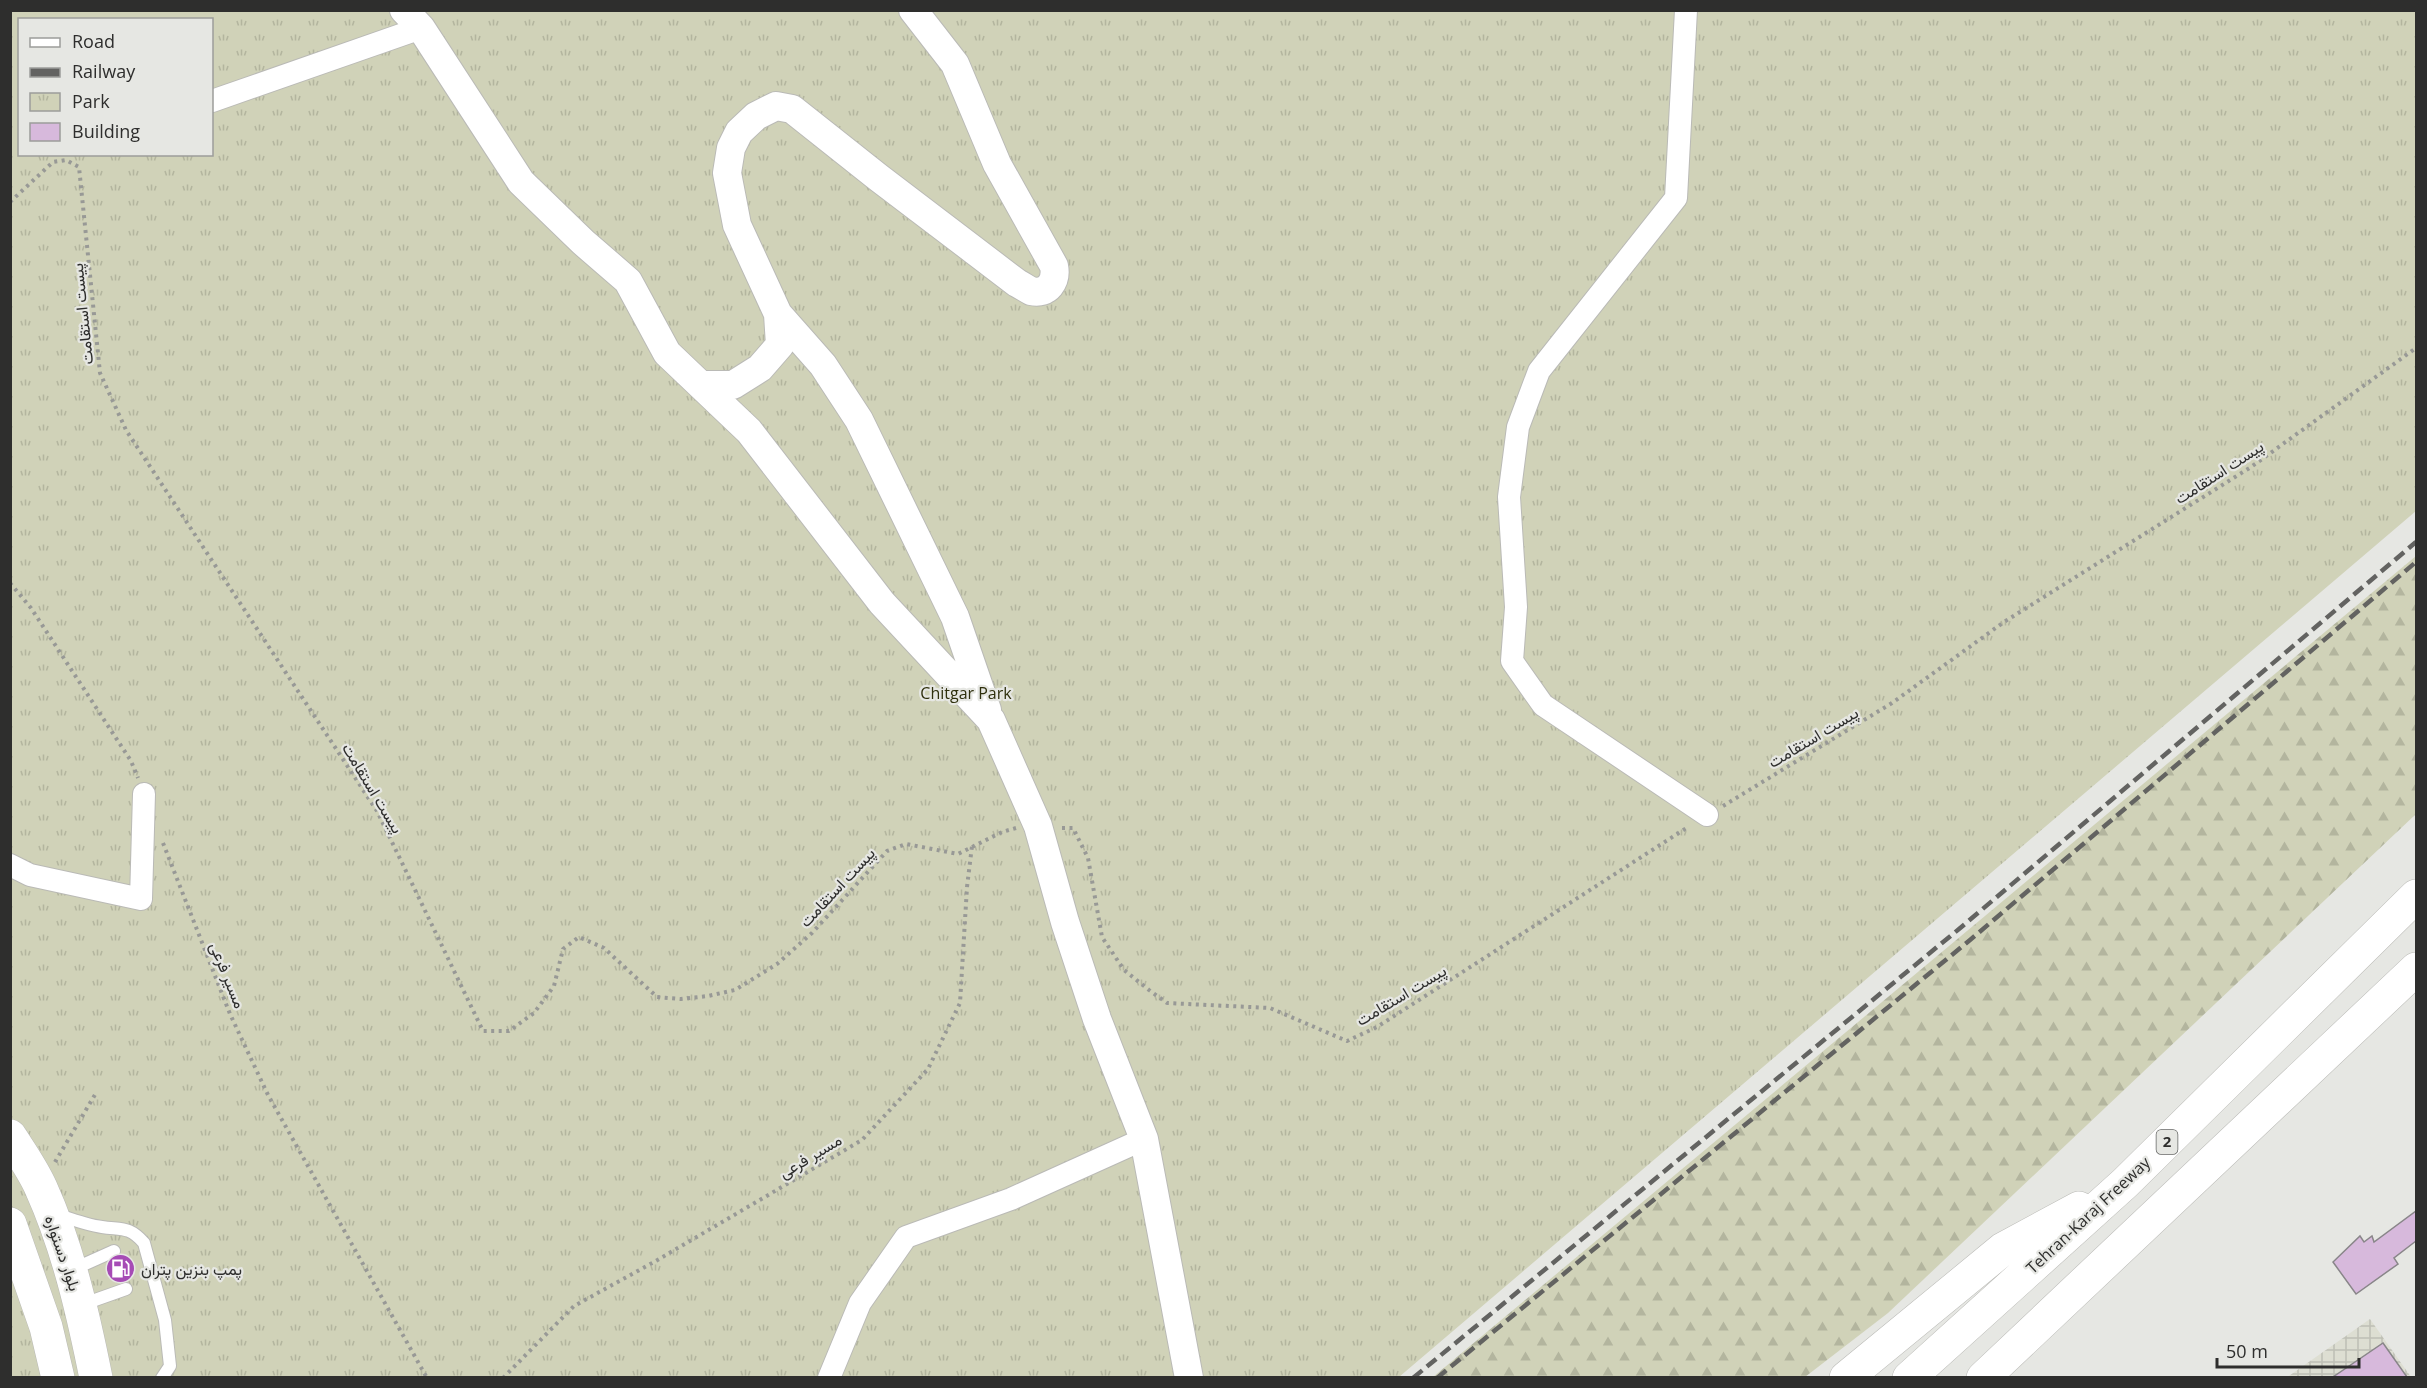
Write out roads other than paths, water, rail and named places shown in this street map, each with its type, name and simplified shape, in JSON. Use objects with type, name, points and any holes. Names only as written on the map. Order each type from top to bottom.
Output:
[{"type":"main road","name":"Tehran-Karaj Freeway","points":[[1909,1377],[2126,1183],[2416,896]]},
{"type":"main road","points":[[1983,1377],[2416,969]]},
{"type":"main road","name":"بلوار دستواره","points":[[10,1136],[45,1199],[67,1259],[82,1310],[96,1377]]},
{"type":"main road","points":[[1846,1377],[2004,1249],[2126,1183]]},
{"type":"main road","points":[[10,1224],[46,1327],[58,1377]]},
{"type":"street","points":[[913,10],[955,64],[997,164],[1054,266],[1056,275],[1052,285],[1044,290],[1032,291],[1017,283],[792,109],[776,106],[756,116],[739,132],[731,148],[727,172],[737,225],[778,314],[823,365],[858,420],[955,617],[991,720],[1038,826],[1065,922],[1097,1019],[1144,1139],[1189,1377]]},
{"type":"street","points":[[1686,10],[1676,198],[1539,371],[1518,427],[1509,497],[1516,607],[1512,661],[1543,705],[1707,815]]},
{"type":"street","points":[[213,101],[412,19],[521,182],[583,242],[628,281],[667,352],[749,431],[882,603],[991,720]]},
{"type":"street","points":[[702,385],[733,385],[760,368],[780,345],[778,314]]},
{"type":"street","points":[[10,865],[30,874],[141,898],[144,794]]},
{"type":"street","points":[[829,1377],[860,1303],[906,1238],[1011,1199],[1144,1139]]},
{"type":"lane","points":[[45,1199],[102,1227],[122,1227],[136,1233],[144,1243],[165,1320],[171,1366],[162,1377]]},
{"type":"lane","points":[[67,1259],[85,1264],[114,1251]]},
{"type":"lane","points":[[82,1310],[95,1300],[126,1289]]},
{"type":"railway","points":[[1413,1378],[1959,929],[2416,542]]},
{"type":"railway","points":[[1437,1378],[1970,940],[2416,562]]},
{"type":"place","name":"پمپ بنزین پتران","points":[[120,1269]]},
{"type":"park label","name":"Chitgar Park","points":[[966,693]]}]
